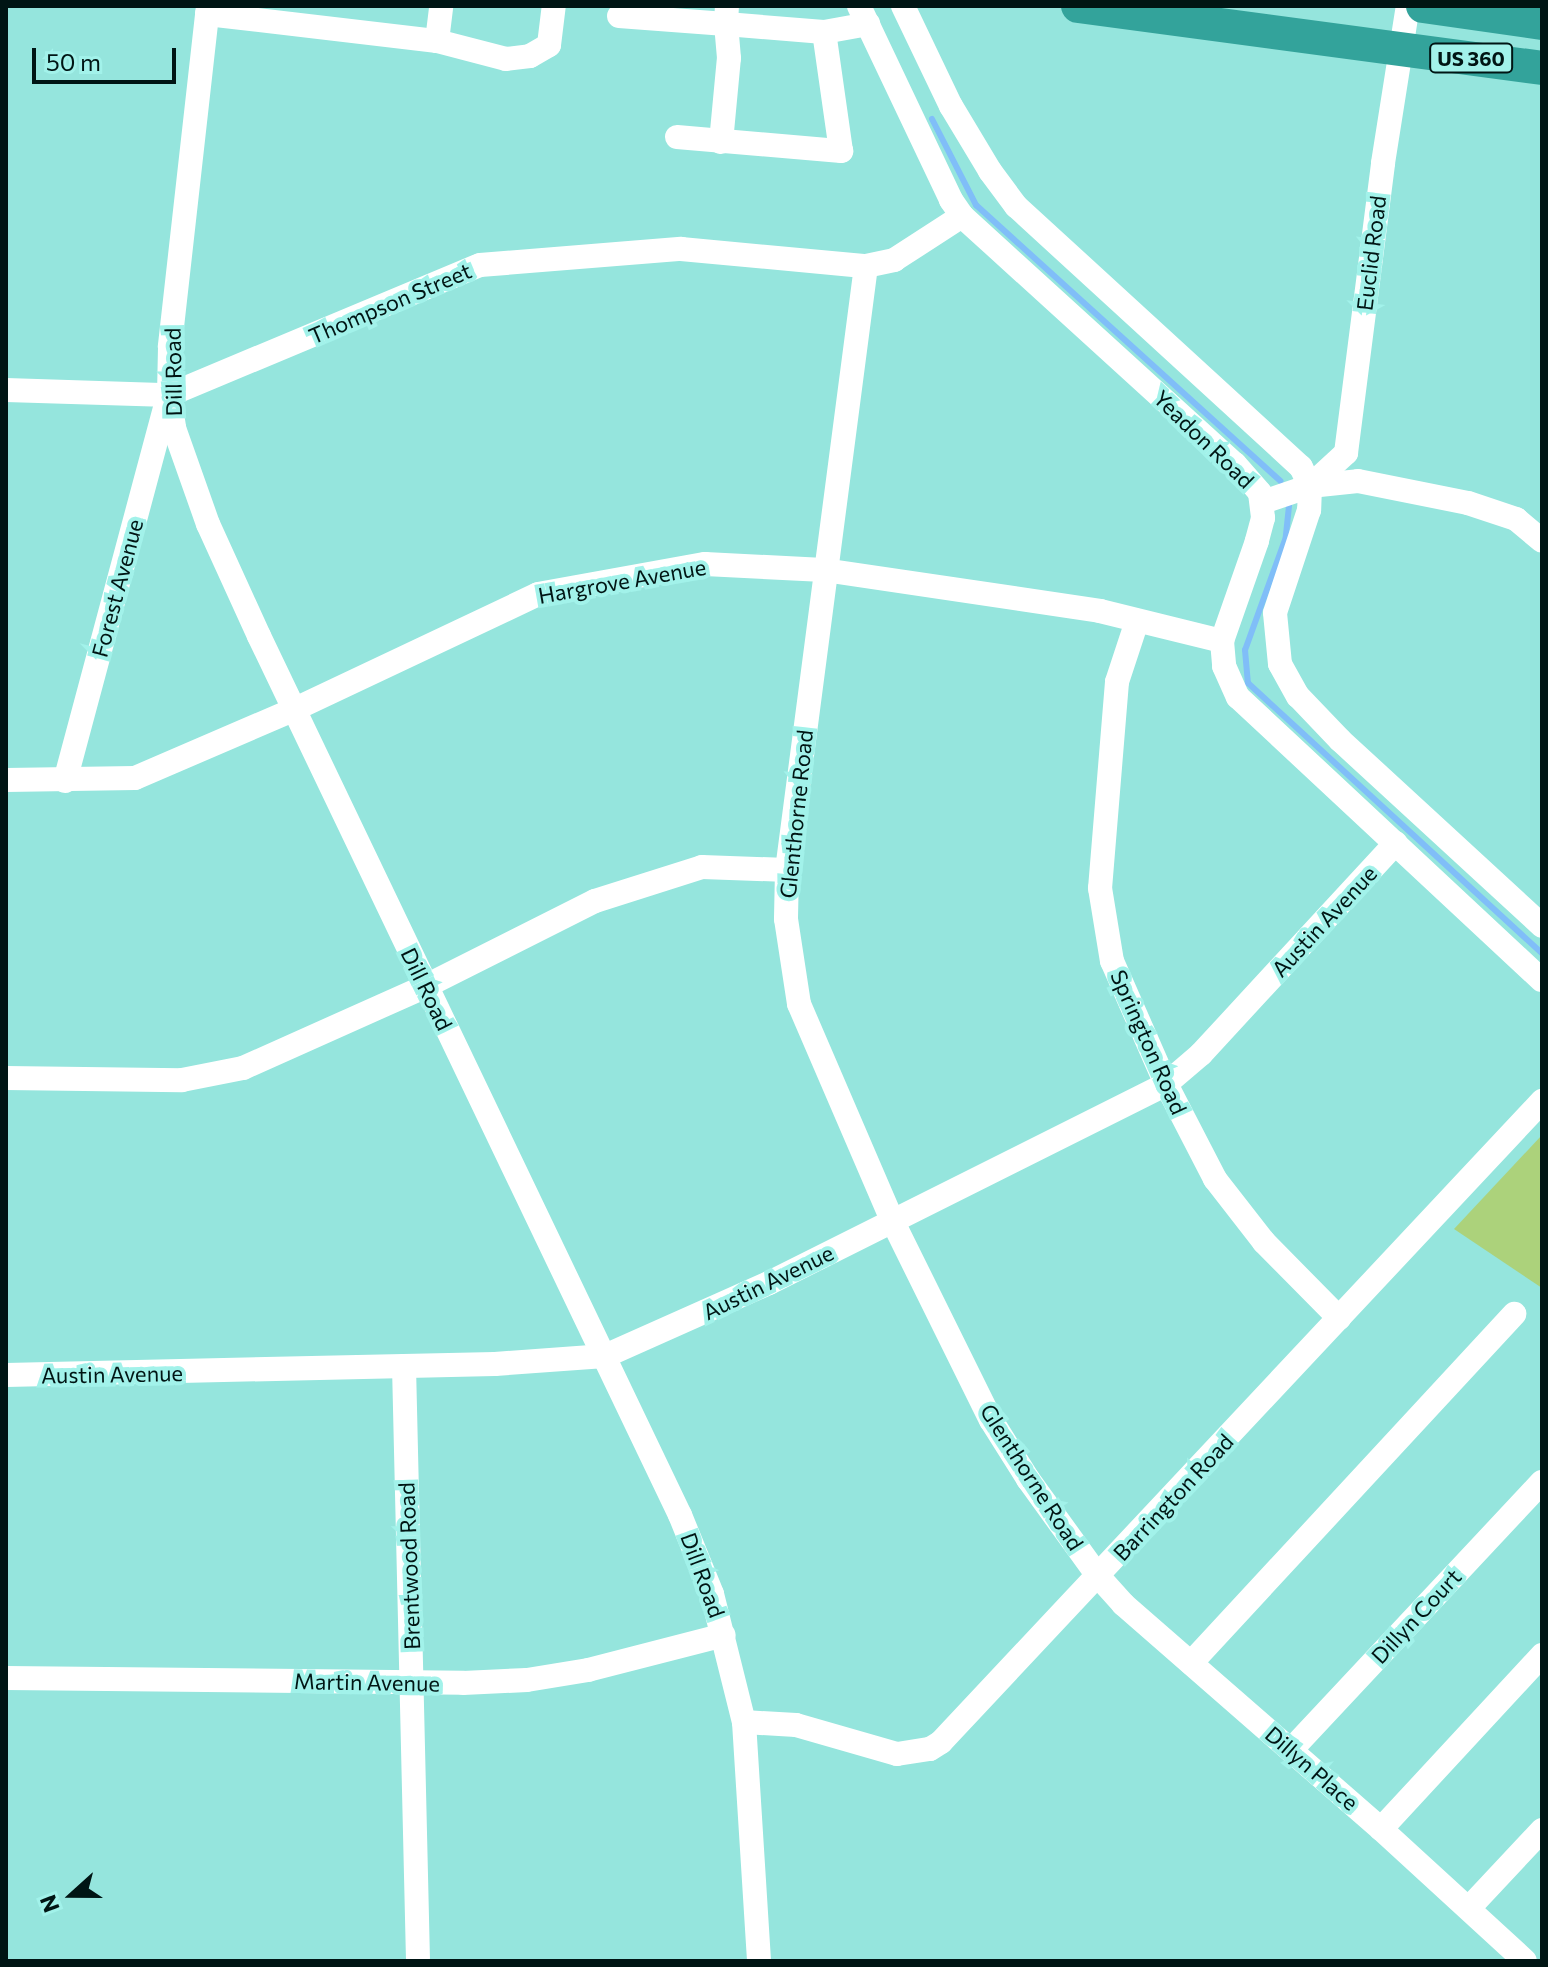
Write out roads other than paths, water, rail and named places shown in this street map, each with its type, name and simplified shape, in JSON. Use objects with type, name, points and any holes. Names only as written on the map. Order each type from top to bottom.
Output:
[{"type":"highway","name":"US 360","points":[[1078,6],[1178,13],[1400,49],[1542,68]]},
{"type":"highway","name":"US 360","points":[[1423,6],[1542,23]]},
{"type":"street","points":[[437,41],[441,6]]},
{"type":"street","points":[[207,10],[243,12],[437,41],[506,59],[530,56],[549,45],[554,6]]},
{"type":"street","name":"Yeadon Road","points":[[903,6],[951,106],[990,171],[1016,206],[1301,467],[1310,486]]},
{"type":"street","name":"Euclid Road","points":[[1310,486],[1346,453],[1408,6]]},
{"type":"street","name":"Dill Road","points":[[207,10],[174,291],[169,395],[174,428],[208,524],[293,710],[605,1356],[680,1515],[712,1594],[744,1722],[759,1961]]},
{"type":"street","points":[[721,142],[729,58],[726,15]]},
{"type":"street","points":[[619,16],[726,15],[824,32],[863,15]]},
{"type":"street","name":"Yeadon Road","points":[[863,15],[951,200],[962,216],[1254,484],[1263,502],[1263,518],[1254,554],[1222,641]]},
{"type":"street","points":[[677,137],[841,151],[824,32]]},
{"type":"street","name":"Thompson Street","points":[[6,390],[169,395],[480,265],[681,249],[866,266],[894,260],[962,216]]},
{"type":"street","name":"Glenthorne Road","points":[[866,266],[787,870],[786,919],[799,1004],[893,1222],[991,1420],[1028,1479],[1098,1576]]},
{"type":"street","name":"Forest Avenue","points":[[65,781],[169,395]]},
{"type":"street","points":[[1263,502],[1310,486],[1358,481],[1457,500],[1516,519],[1542,541]]},
{"type":"street","points":[[1310,486],[1309,510],[1275,613],[1275,644],[1284,675],[1298,696],[1340,740],[1542,926]]},
{"type":"street","name":"Hargrove Avenue","points":[[6,780],[135,778],[293,710],[538,594],[705,564],[824,570],[1100,611],[1222,641]]},
{"type":"street","name":"Springton Road","points":[[1137,621],[1117,682],[1100,888],[1112,961],[1166,1084],[1215,1179],[1264,1242],[1339,1318]]},
{"type":"street","points":[[1222,641],[1224,666],[1238,697],[1542,980]]},
{"type":"street","name":"Austin Avenue","points":[[6,1375],[404,1366],[605,1356],[684,1323],[893,1222],[1166,1084],[1201,1054],[1396,843]]},
{"type":"street","points":[[6,1078],[182,1080],[243,1068],[426,986],[595,901],[702,867],[787,870]]},
{"type":"street","name":"Barrington Road","points":[[744,1722],[796,1725],[897,1754],[930,1749],[991,1692],[1542,1101]]},
{"type":"street","points":[[1191,1663],[1514,1314]]},
{"type":"street","name":"Brentwood Road","points":[[404,1366],[418,1958]]},
{"type":"street","name":"Dillyn Court","points":[[1291,1750],[1541,1487]]},
{"type":"street","name":"Dillyn Place","points":[[1098,1576],[1123,1604],[1381,1829],[1525,1961]]},
{"type":"street","name":"Martin Avenue","points":[[6,1678],[413,1682],[548,1678],[724,1635]]},
{"type":"street","points":[[1381,1829],[1542,1655]]},
{"type":"street","points":[[1469,1908],[1542,1830]]},
{"type":"waterway","points":[[932,119],[976,205],[1280,481]]},
{"type":"waterway","points":[[1289,506],[1286,537],[1245,650],[1248,683],[1542,953]]}]
